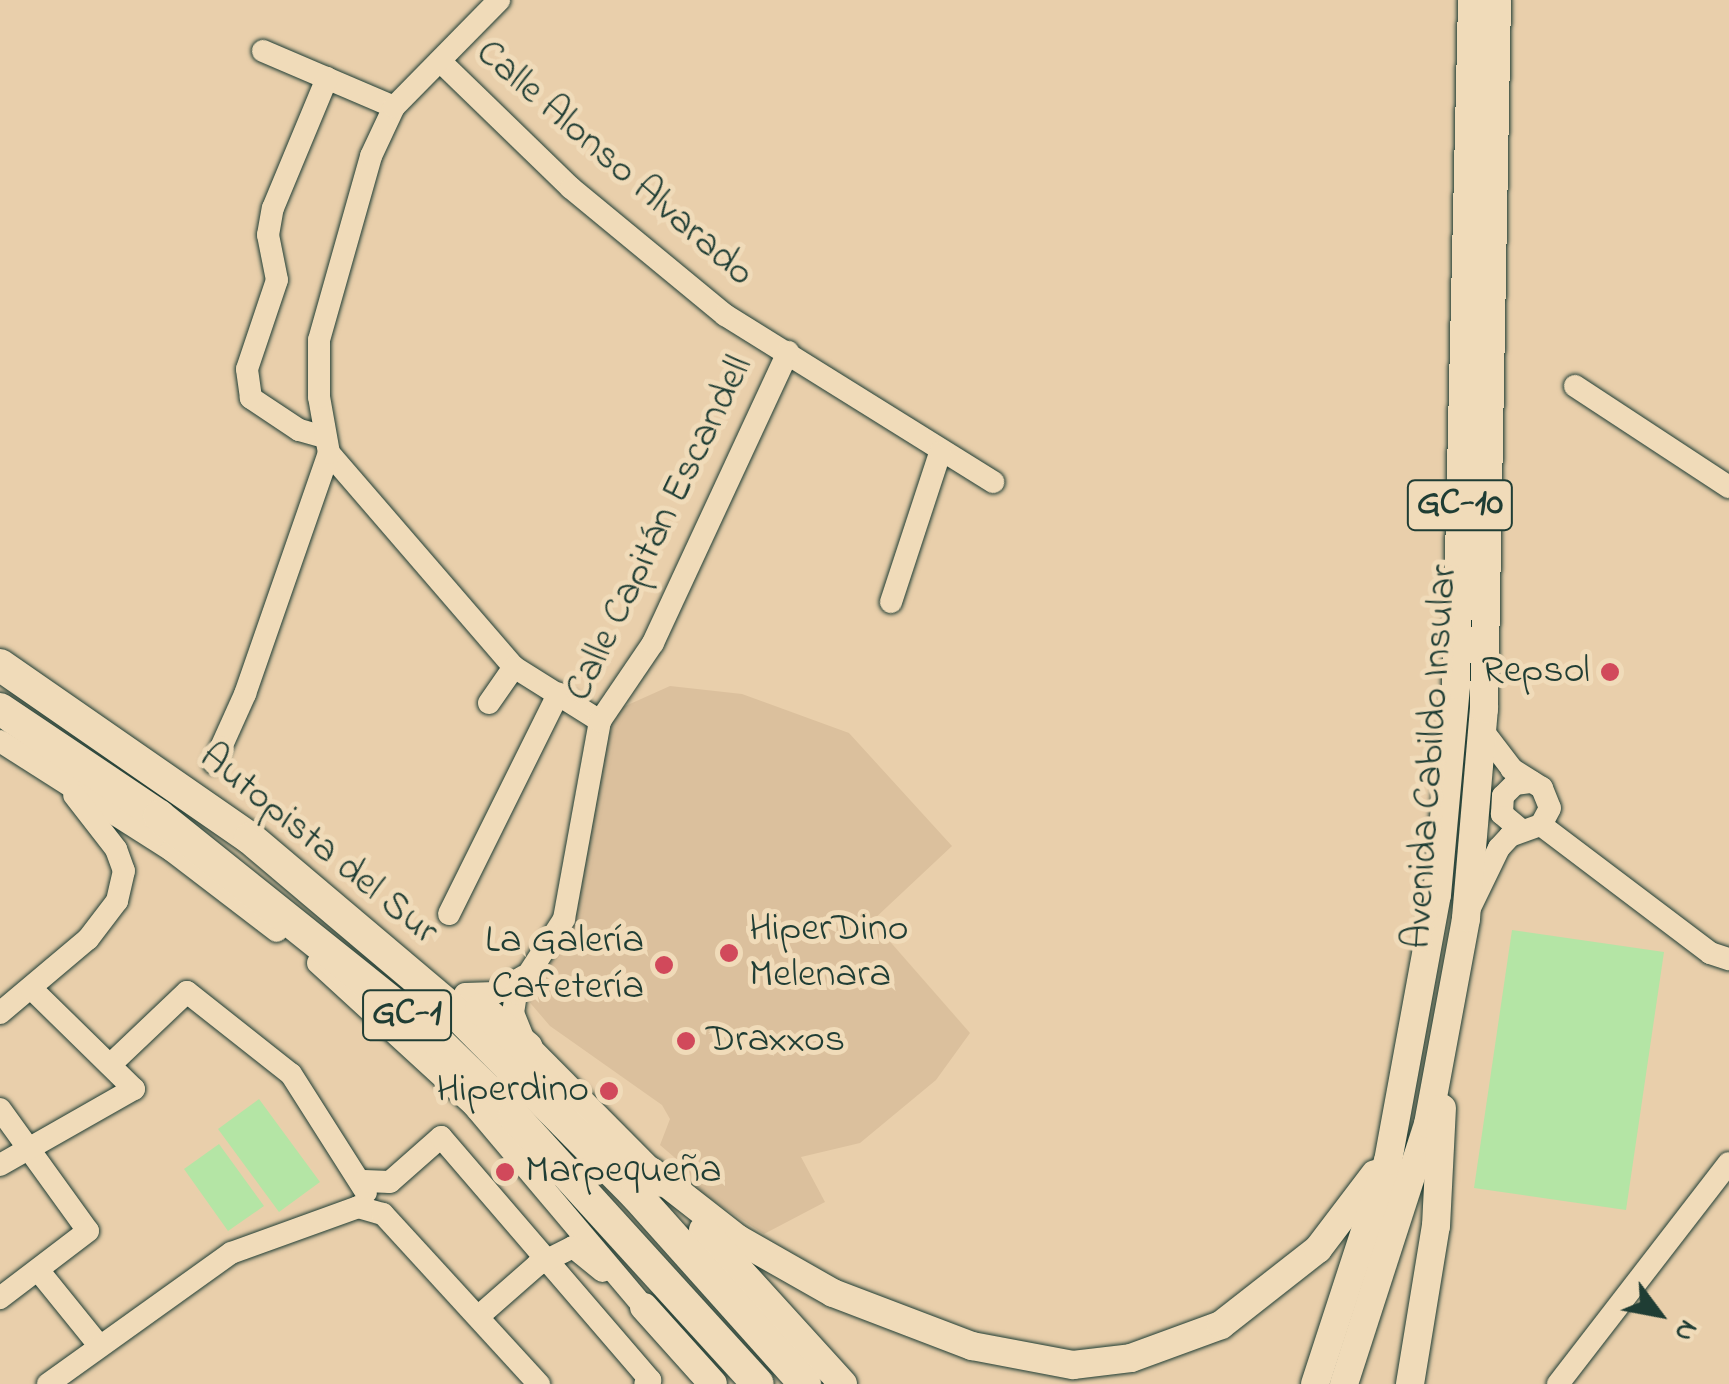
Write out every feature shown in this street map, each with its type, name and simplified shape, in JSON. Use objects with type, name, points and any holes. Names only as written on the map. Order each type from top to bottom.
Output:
[{"type":"highway","name":"Autopista del Sur","points":[[0,665],[250,838],[436,995],[532,1088],[805,1384]]},
{"type":"highway","name":"Autopista del Sur","points":[[0,709],[160,816],[426,1030],[566,1171],[758,1384]]},
{"type":"highway","points":[[250,838],[330,878],[527,1048]]},
{"type":"main road","name":"Avenida Cabildo Insular","points":[[1315,1384],[1403,1096],[1438,895],[1456,685],[1472,0]]},
{"type":"main road","name":"Avenida Cabildo Insular","points":[[1344,1384],[1387,1267],[1441,1068],[1466,918],[1483,731],[1497,0]]},
{"type":"main road","points":[[527,1048],[651,1171],[843,1384]]},
{"type":"main road","points":[[1410,1384],[1440,1186],[1441,1068]]},
{"type":"main road","points":[[651,1171],[738,1240],[833,1293],[972,1346],[1073,1365],[1131,1358],[1190,1341],[1267,1293],[1318,1249],[1368,1186],[1403,1096]]},
{"type":"main road","points":[[644,1307],[713,1384]]},
{"type":"street","points":[[214,764],[246,694],[327,445],[319,340],[340,250],[394,107],[499,0]]},
{"type":"street","points":[[263,51],[394,107]]},
{"type":"street","name":"Calle Alonso Alvarado","points":[[440,61],[584,199],[724,315],[788,352],[940,453],[993,482]]},
{"type":"street","points":[[327,78],[273,208],[268,235],[277,280],[248,370],[252,398],[327,445],[514,666],[600,720]]},
{"type":"street","name":"Calle Capitán Escandell","points":[[527,1048],[513,1012],[516,994],[564,919],[600,720],[653,643],[788,352]]},
{"type":"street","points":[[1574,386],[1729,487]]},
{"type":"street","points":[[891,602],[940,453]]},
{"type":"street","points":[[489,703],[514,666]]},
{"type":"street","points":[[449,914],[558,694]]},
{"type":"street","points":[[1466,918],[1500,848],[1531,828],[1549,798],[1497,754],[1483,731]]},
{"type":"street","points":[[0,741],[171,850],[354,993],[485,1118],[644,1307]]},
{"type":"street","points":[[1532,782],[1514,784],[1503,796],[1502,814],[1531,828],[1694,942],[1729,959]]},
{"type":"street","points":[[0,1013],[88,939],[122,886],[116,849],[65,784]]},
{"type":"street","name":"Calle Capitán Escandell","points":[[465,994],[495,994],[535,968]]},
{"type":"street","points":[[0,1165],[134,1088],[31,988]]},
{"type":"street","points":[[48,1384],[98,1344],[231,1253],[358,1207],[366,1198],[364,1181],[278,1062],[188,992],[173,1000],[110,1065]]},
{"type":"street","points":[[0,1109],[88,1232],[0,1298]]},
{"type":"street","points":[[383,1214],[390,1182],[441,1137],[650,1380],[645,1384]]},
{"type":"street","points":[[1565,1382],[1726,1172]]},
{"type":"street","points":[[364,1181],[390,1182]]},
{"type":"street","points":[[358,1207],[383,1214],[539,1384]]},
{"type":"street","points":[[479,1316],[546,1258],[573,1247],[644,1307]]},
{"type":"street","points":[[38,1270],[98,1344]]},
{"type":"shaded area","points":[[670,686],[742,694],[849,733],[952,846],[872,921],[970,1033],[936,1080],[860,1143],[801,1157],[825,1202],[764,1234],[695,1189],[688,1169],[660,1145],[670,1119],[662,1105],[550,1026],[526,998],[586,832],[613,721],[621,708]]},
{"type":"green space","points":[[1512,930],[1664,952],[1626,1210],[1474,1188]]},
{"type":"green space","points":[[259,1099],[320,1182],[279,1212],[218,1129]]},
{"type":"green space","points":[[219,1144],[264,1206],[228,1231],[184,1169]]},
{"type":"place","name":"Repsol","points":[[1610,672]]},
{"type":"place","name":"HiperDino Melenara","points":[[729,953]]},
{"type":"place","name":"La Galería Cafetería","points":[[664,965]]},
{"type":"place","name":"Draxxos","points":[[686,1041]]},
{"type":"place","name":"Hiperdino","points":[[609,1091]]},
{"type":"place","name":"Marpequeña","points":[[505,1172]]}]
